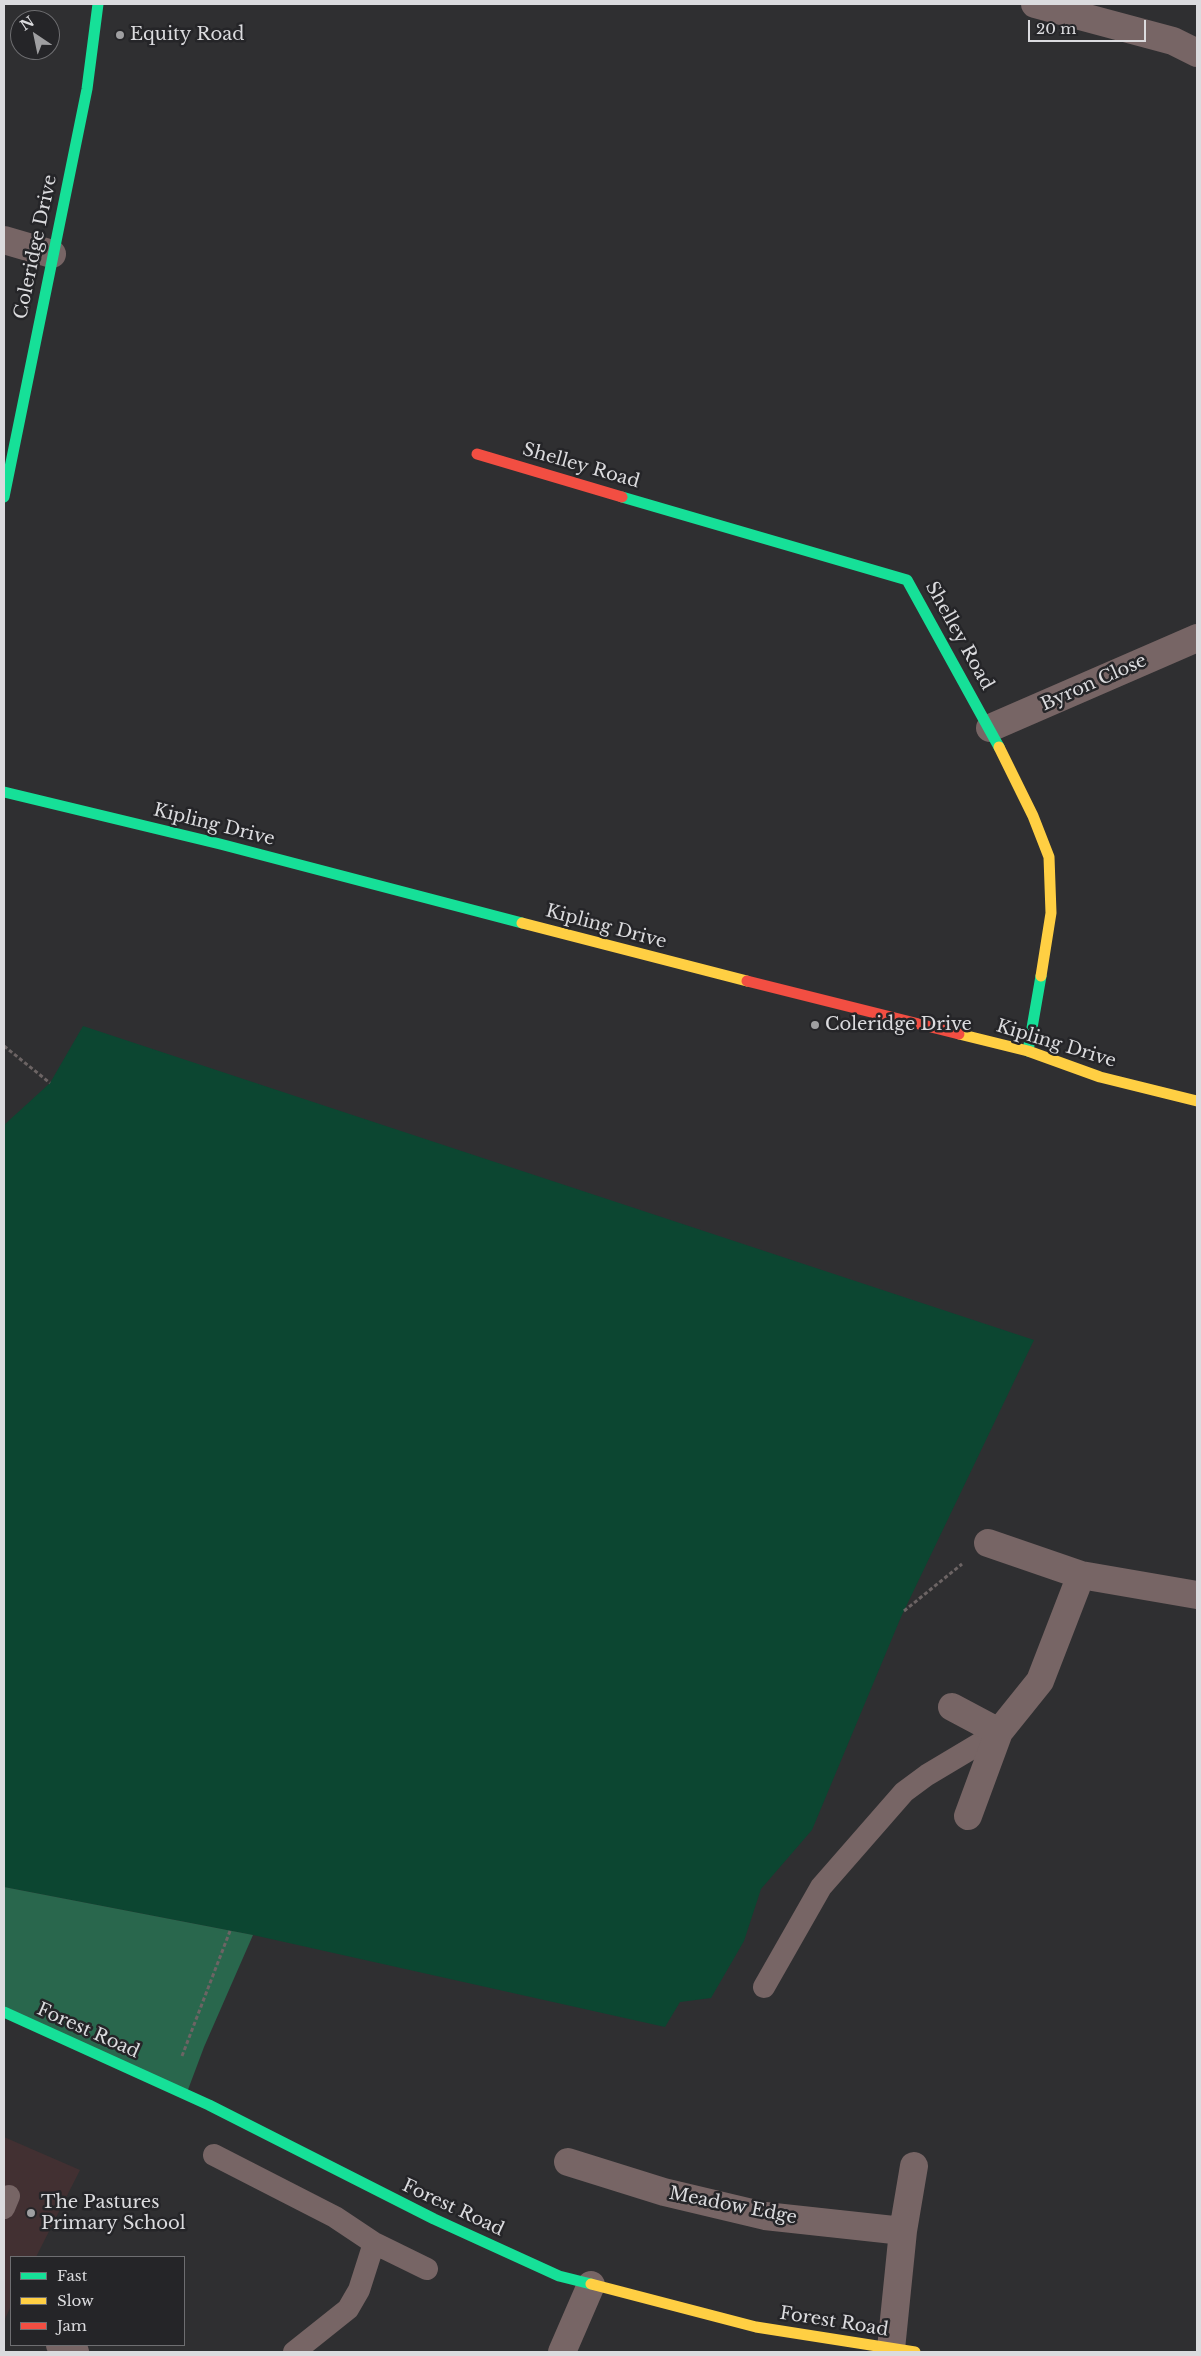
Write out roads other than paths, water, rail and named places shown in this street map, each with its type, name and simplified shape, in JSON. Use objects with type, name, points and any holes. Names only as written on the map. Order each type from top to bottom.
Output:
[{"type":"street","name":"Coleridge Drive","points":[[4,497],[86,90],[98,4]]},
{"type":"street","points":[[1035,4],[1173,41],[1197,53]]},
{"type":"street","points":[[4,240],[52,254]]},
{"type":"street","name":"Shelley Road","points":[[477,454],[907,580],[990,728],[1033,816],[1049,857],[1051,913],[1028,1050]]},
{"type":"street","name":"Byron Close","points":[[990,728],[1197,638]]},
{"type":"street","name":"Kipling Drive","points":[[4,792],[220,844],[646,956],[1028,1050],[1100,1077],[1197,1101]]},
{"type":"street","points":[[988,1543],[1082,1574],[1197,1595]]},
{"type":"street","points":[[968,1816],[999,1732],[1040,1681],[1082,1574]]},
{"type":"street","points":[[952,1707],[999,1732]]},
{"type":"street","name":"Forest Road","points":[[4,2012],[170,2088],[434,2219],[559,2276],[756,2327],[903,2351]]},
{"type":"street","name":"Meadow Edge","points":[[568,2162],[664,2192],[765,2216],[903,2231]]},
{"type":"street","points":[[903,2351],[903,2231],[914,2166]]},
{"type":"street","points":[[562,2352],[591,2285]]},
{"type":"street","points":[[62,2346],[75,2352]]},
{"type":"lane","points":[[764,1987],[821,1887],[904,1792],[927,1775],[999,1732]]},
{"type":"lane","points":[[214,2155],[335,2217],[374,2243],[427,2269]]},
{"type":"lane","points":[[294,2352],[348,2309],[359,2290],[374,2243]]},
{"type":"place","name":"Equity Road","points":[[120,35]]},
{"type":"place","name":"Coleridge Drive","points":[[815,1025]]},
{"type":"place","name":"The Pastures Primary School","points":[[31,2213]]}]
